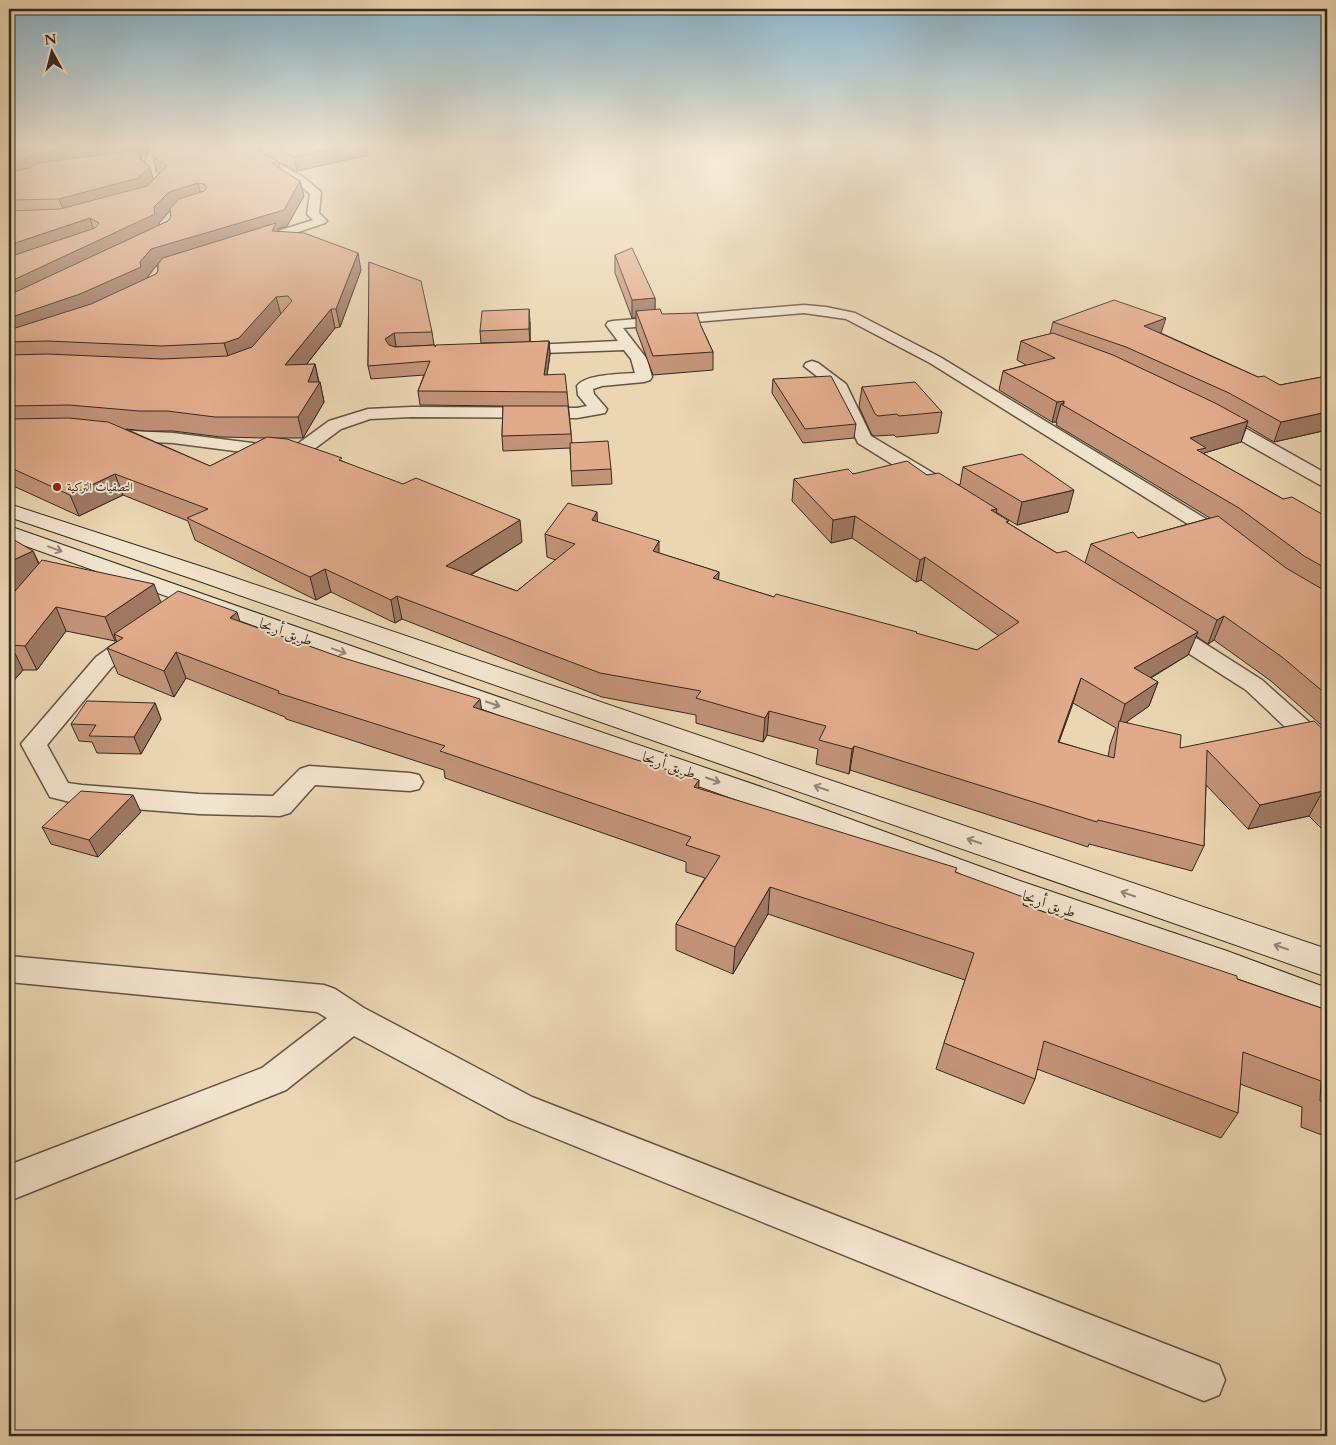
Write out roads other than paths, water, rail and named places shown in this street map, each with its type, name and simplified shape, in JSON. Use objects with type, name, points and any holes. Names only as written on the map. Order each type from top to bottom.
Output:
[{"type":"main road","name":"طريق أريحا","points":[[9,510],[1327,963]]},
{"type":"main road","name":"طريق أريحا","points":[[9,532],[193,599],[756,796],[1006,889],[1327,1002]]},
{"type":"street","points":[[240,246],[321,221],[313,213]]},
{"type":"street","points":[[96,434],[173,438],[296,454],[335,425],[368,414],[420,412],[576,413],[599,409],[586,395],[585,386],[600,381],[644,377],[639,359],[613,325],[804,309],[826,311],[850,316],[935,360],[1222,536],[1243,552]]},
{"type":"street","points":[[503,350],[629,345]]},
{"type":"street","points":[[812,366],[840,387],[864,439],[949,492]]},
{"type":"street","points":[[1198,410],[1327,481]]},
{"type":"street","points":[[193,599],[104,662],[34,744],[59,790],[82,795],[199,804],[280,806],[309,775],[410,782]]},
{"type":"street","points":[[1146,616],[1254,685],[1327,752]]},
{"type":"street","points":[[9,969],[324,999],[352,1018],[520,1108],[1204,1380]]},
{"type":"street","points":[[9,1183],[274,1079],[352,1018]]},
{"type":"place","name":"التصفيات التركية","points":[[57,487]]}]
